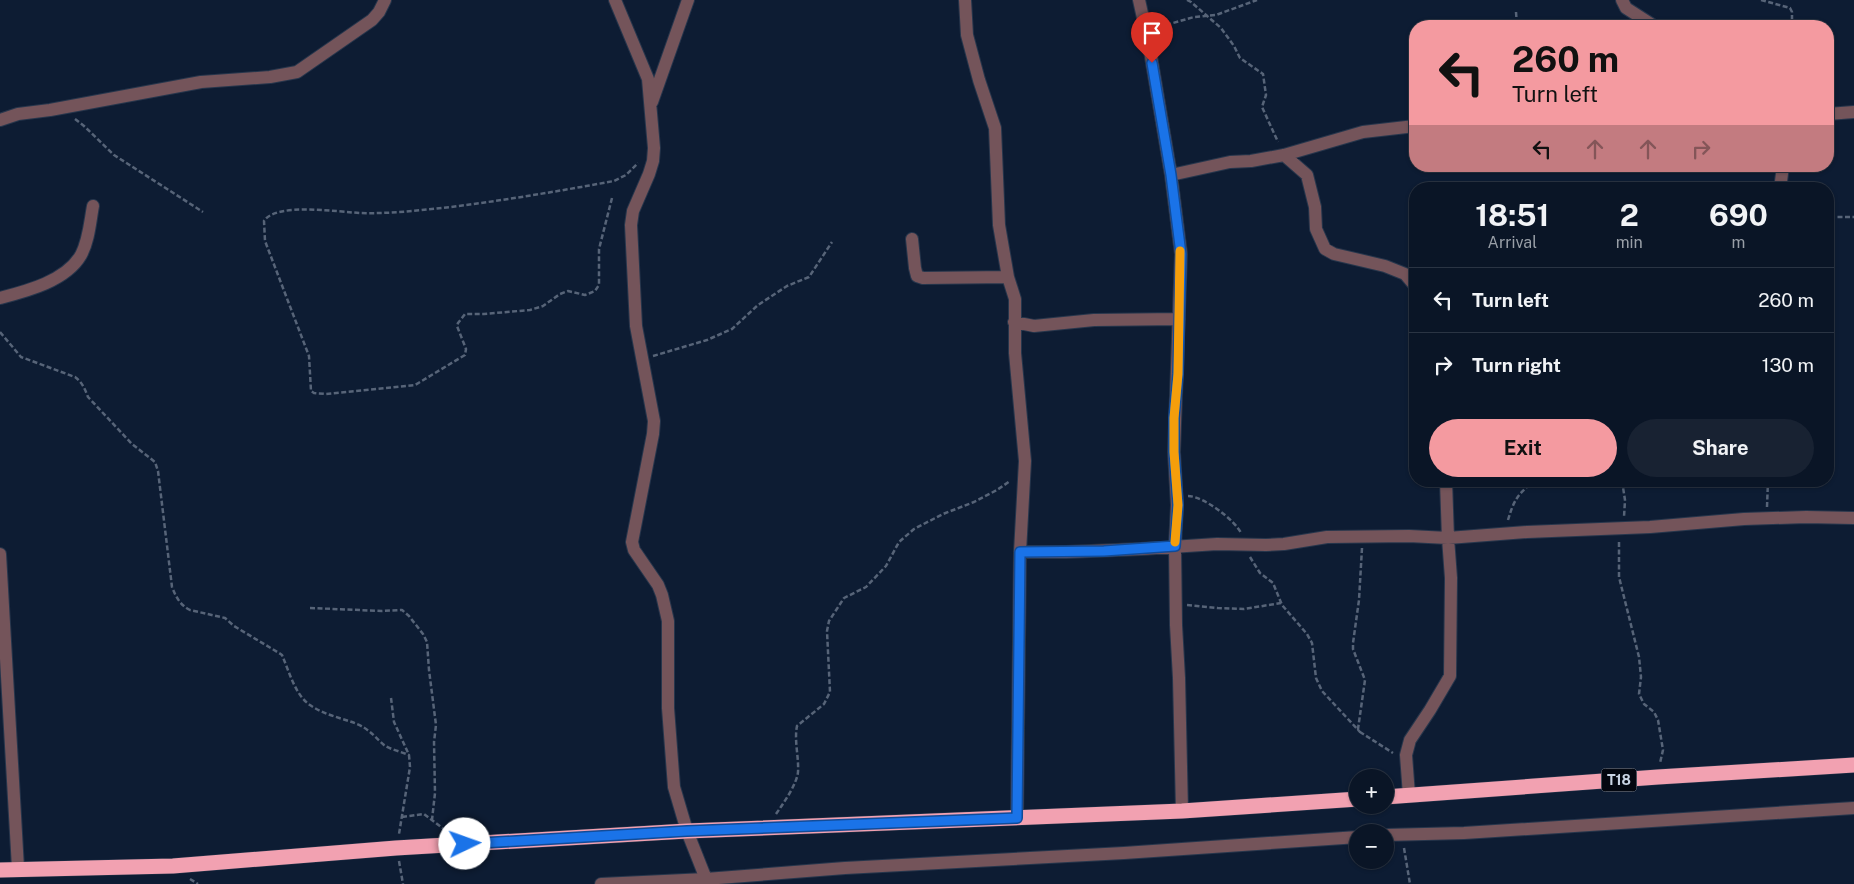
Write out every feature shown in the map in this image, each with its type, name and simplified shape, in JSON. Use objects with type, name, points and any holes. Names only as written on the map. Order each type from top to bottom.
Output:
[{"type":"highway","name":"T18","points":[[1394,797],[1854,765]]},
{"type":"highway","points":[[0,870],[18,868],[173,866],[396,848],[687,831],[1017,818],[1349,800]]},
{"type":"street","points":[[0,120],[18,114],[50,110],[201,82],[270,77],[297,72],[372,20],[379,12],[385,0]]},
{"type":"street","points":[[615,0],[648,79],[650,92],[649,109],[654,148],[650,174],[633,211],[631,224],[636,326],[654,426],[632,542],[634,550],[658,585],[668,621],[668,708],[677,798],[687,831],[707,882]]},
{"type":"street","points":[[649,109],[688,0]]},
{"type":"street","points":[[965,0],[967,35],[995,128],[999,224],[1008,277],[1015,299],[1016,370],[1025,461],[1020,552],[1017,818]]},
{"type":"street","points":[[1138,0],[1171,175],[1181,254],[1174,452],[1177,496],[1175,546],[1182,810]]},
{"type":"street","points":[[1622,0],[1626,8],[1645,20]]},
{"type":"street","points":[[1834,114],[1854,112]]},
{"type":"street","points":[[1171,175],[1230,162],[1251,161],[1284,155],[1363,132],[1409,127]]},
{"type":"street","points":[[1284,155],[1302,169],[1309,180],[1315,207],[1316,229],[1325,248],[1334,254],[1385,266],[1405,274],[1409,279]]},
{"type":"street","points":[[0,298],[41,285],[72,266],[81,255],[87,239],[93,206]]},
{"type":"street","points":[[912,239],[917,276],[923,278],[1008,277]]},
{"type":"street","points":[[1014,322],[1034,326],[1094,320],[1179,319]]},
{"type":"street","points":[[1409,796],[1406,760],[1410,740],[1435,703],[1450,676],[1451,578],[1446,487]]},
{"type":"street","points":[[1020,552],[1104,551],[1175,546],[1284,544],[1327,537],[1408,536],[1448,538],[1622,529],[1767,518],[1854,518]]},
{"type":"street","points":[[0,554],[18,868]]},
{"type":"street","points":[[1394,834],[1464,833],[1854,808]]},
{"type":"street","points":[[601,884],[707,882],[855,868],[1124,853],[1349,838]]},
{"type":"path","points":[[1187,0],[1221,28],[1240,58],[1263,74],[1266,95],[1262,107],[1264,115],[1284,155]]},
{"type":"path","points":[[1145,30],[1194,17],[1216,15],[1257,0]]},
{"type":"path","points":[[1761,0],[1790,8],[1792,20]]},
{"type":"path","points":[[1516,12],[1517,20]]},
{"type":"path","points":[[50,110],[70,116],[84,126],[114,156],[203,212]]},
{"type":"path","points":[[612,198],[599,249],[599,285],[595,292],[585,295],[568,291],[560,294],[543,306],[530,310],[465,314],[457,326],[466,349],[465,355],[415,385],[326,394],[311,391],[308,356],[265,241],[264,220],[269,215],[286,210],[399,213],[512,199],[614,181],[626,175],[654,148]]},
{"type":"path","points":[[1834,217],[1854,217]]},
{"type":"path","points":[[642,360],[707,340],[732,329],[758,304],[787,286],[809,277],[832,242]]},
{"type":"path","points":[[0,332],[21,357],[75,377],[84,388],[88,397],[132,444],[155,462],[158,471],[172,587],[185,608],[225,618],[234,626],[279,652],[298,692],[308,704],[340,719],[358,724],[375,735],[386,747],[409,755]]},
{"type":"path","points":[[764,828],[783,804],[798,773],[795,733],[797,726],[817,710],[828,697],[830,686],[827,630],[841,601],[866,587],[886,566],[898,542],[914,529],[1007,485],[1025,461]]},
{"type":"path","points":[[1499,534],[1507,521],[1511,505],[1519,493],[1526,487]]},
{"type":"path","points":[[1623,487],[1625,500],[1618,547],[1619,577],[1639,657],[1639,694],[1644,704],[1654,712],[1658,720],[1663,750],[1658,777]]},
{"type":"path","points":[[1767,518],[1768,487]]},
{"type":"path","points":[[1177,496],[1193,496],[1212,505],[1236,525],[1260,573],[1273,583],[1281,603],[1307,634],[1312,643],[1318,685],[1332,703],[1360,732],[1406,760]]},
{"type":"path","points":[[1360,732],[1358,728],[1365,680],[1353,643],[1359,600],[1363,537]]},
{"type":"path","points":[[1176,604],[1244,609],[1281,603]]},
{"type":"path","points":[[310,608],[402,610],[423,634],[427,642],[436,725],[434,742],[435,793],[432,820]]},
{"type":"path","points":[[391,698],[394,722],[409,755],[410,767],[396,848],[403,884]]},
{"type":"path","points":[[402,817],[424,814],[446,831]]},
{"type":"path","points":[[1400,834],[1410,884]]},
{"type":"slow traffic","points":[[1175,542],[1178,505],[1174,452],[1174,418],[1178,374],[1180,251]]},
{"type":"route","points":[[465,844],[687,831],[1017,818],[1020,552],[1141,550],[1175,546],[1178,505],[1174,452],[1174,418],[1178,374],[1181,254],[1171,175],[1152,63]]}]
